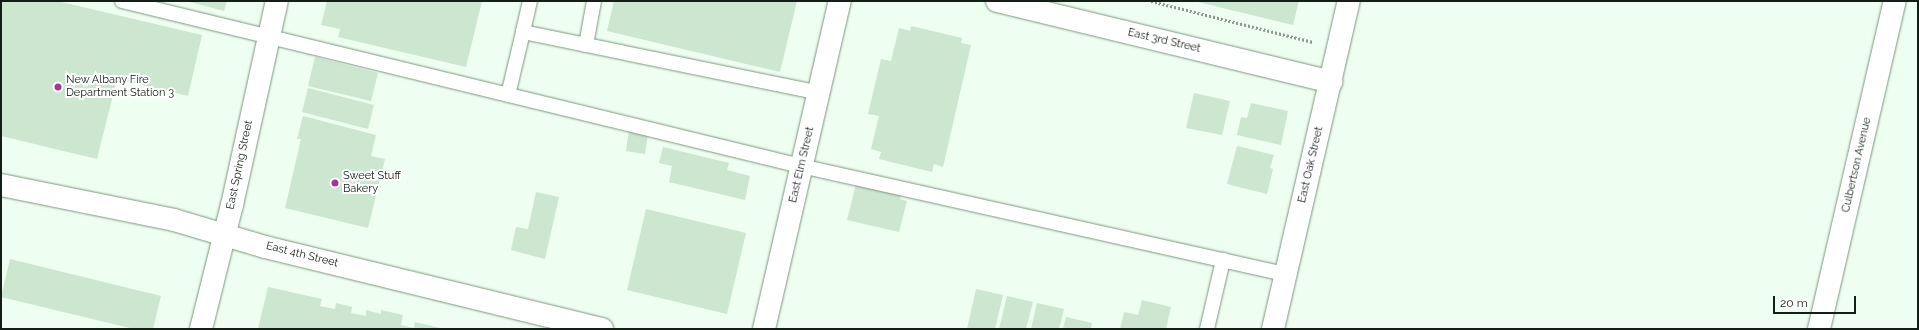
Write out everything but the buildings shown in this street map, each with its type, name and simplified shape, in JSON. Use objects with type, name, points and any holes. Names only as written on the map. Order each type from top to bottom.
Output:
[{"type":"street","name":"East Spring Street","points":[[201,329],[277,1]]},
{"type":"street","name":"East Elm Street","points":[[764,329],[820,93],[840,1]]},
{"type":"street","name":"East 3rd Street","points":[[998,1],[1331,82]]},
{"type":"street","name":"East Oak Street","points":[[1273,329],[1349,1]]},
{"type":"street","name":"Culbertson Avenue","points":[[1819,329],[1895,1]]},
{"type":"street","name":"East 4th Street","points":[[1,185],[174,220],[265,247],[602,329]]},
{"type":"lane","points":[[122,1],[802,166],[1286,274]]},
{"type":"lane","points":[[508,95],[530,1]]},
{"type":"lane","points":[[586,45],[594,1]]},
{"type":"lane","points":[[523,32],[820,93]]},
{"type":"lane","points":[[1207,329],[1223,260]]},
{"type":"path","points":[[1151,1],[1319,43]]},
{"type":"place","name":"New Albany Fire Department Station 3","points":[[58,87]]},
{"type":"place","name":"Sweet Stuff Bakery","points":[[335,183]]}]
